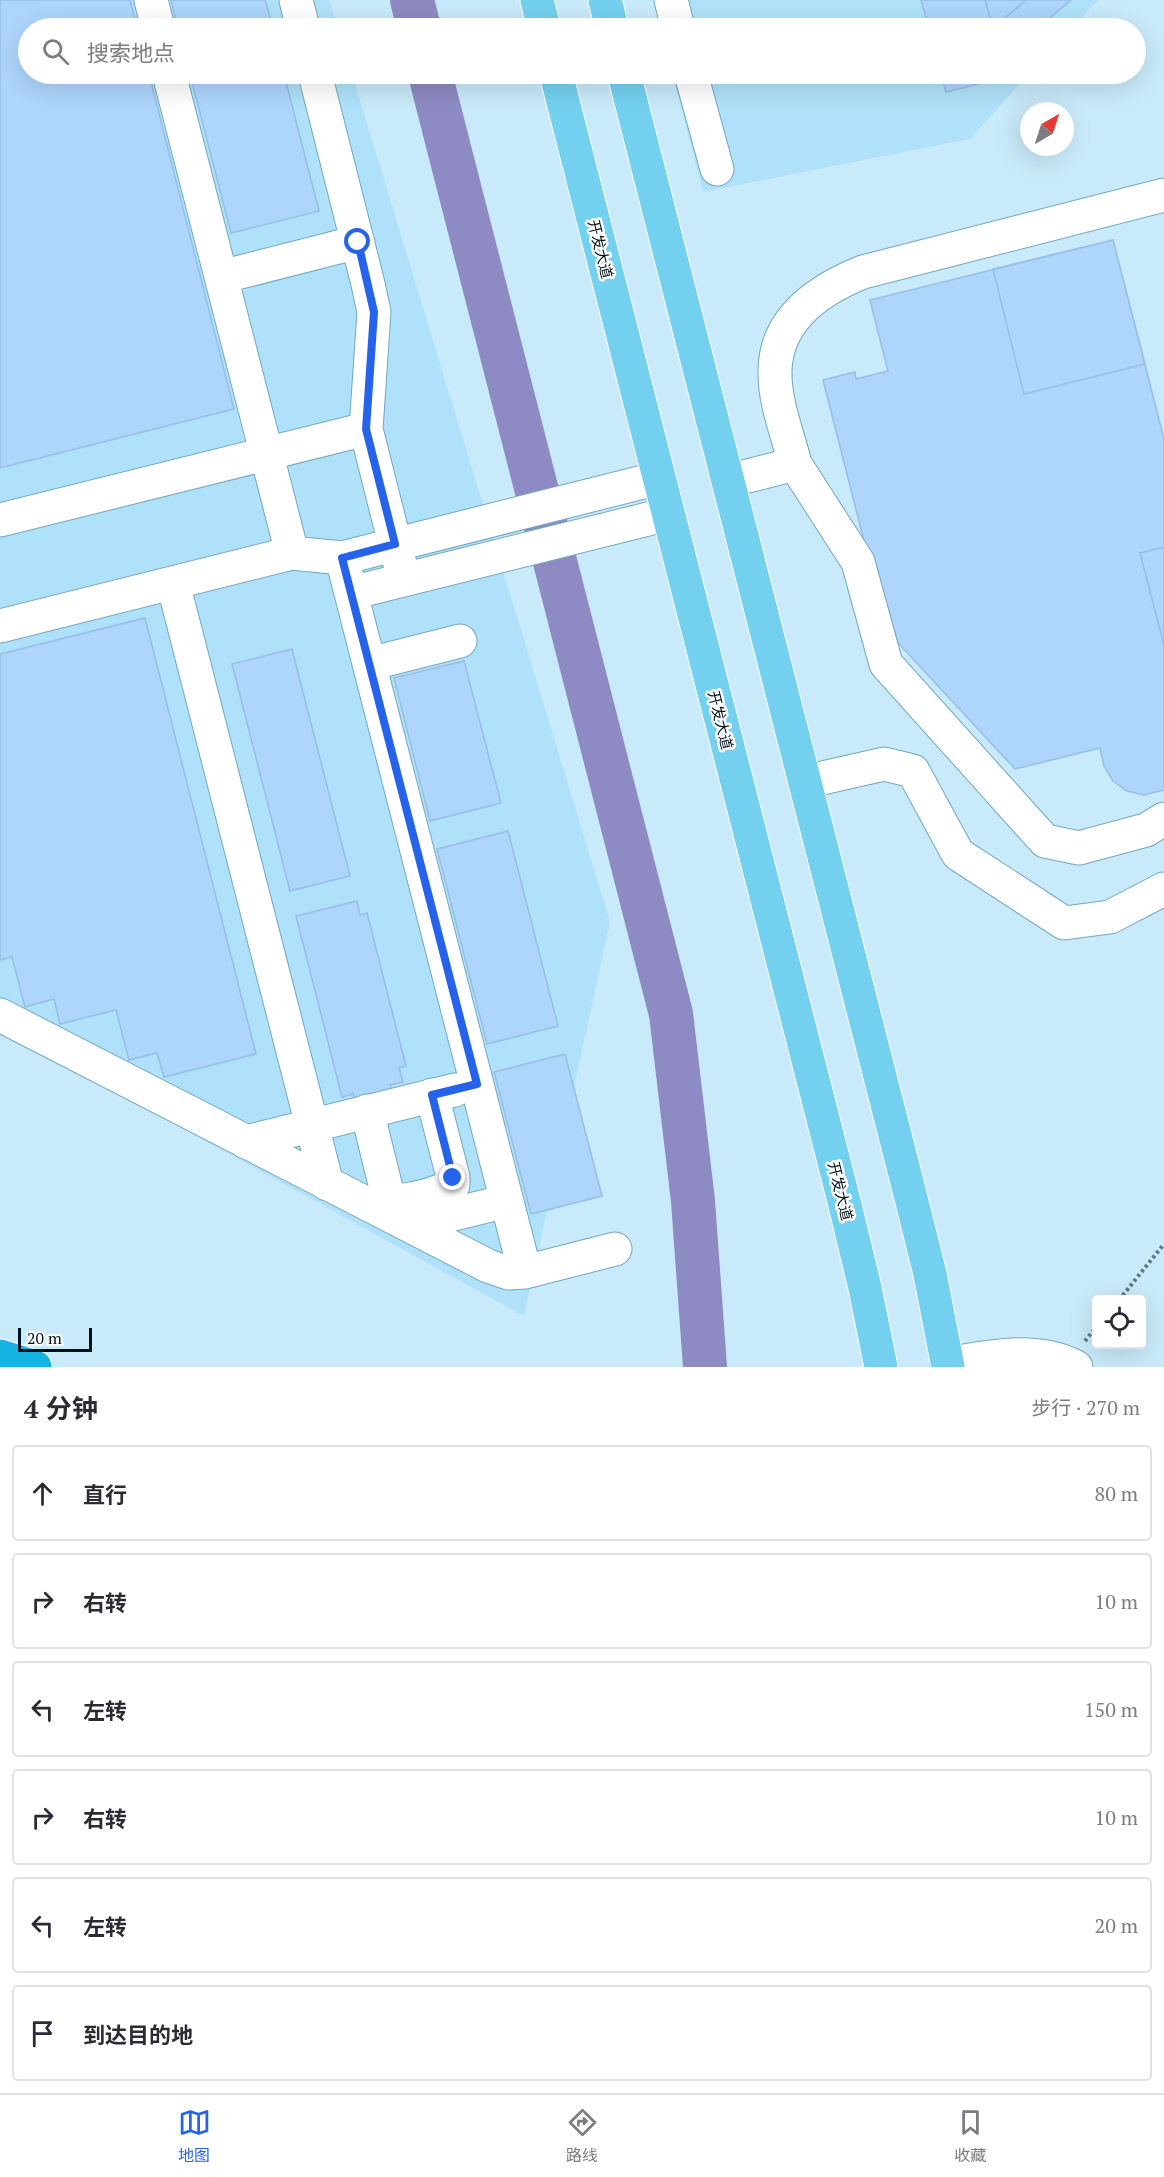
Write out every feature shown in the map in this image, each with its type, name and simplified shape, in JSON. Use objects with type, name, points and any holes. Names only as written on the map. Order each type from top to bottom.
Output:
[{"type":"highway","points":[[0,1356],[36,1367]]},
{"type":"main road","points":[[537,0],[542,18]]},
{"type":"main road","points":[[605,0],[610,18]]},
{"type":"main road","name":"开发大道","points":[[559,84],[844,1201],[865,1288],[880,1367]]},
{"type":"main road","points":[[627,84],[911,1197],[930,1274],[947,1366]]},
{"type":"street","points":[[151,0],[156,18]]},
{"type":"street","points":[[296,0],[300,18]]},
{"type":"street","points":[[671,0],[676,18]]},
{"type":"street","points":[[173,84],[292,553]]},
{"type":"street","points":[[318,84],[374,312],[366,429],[404,580]]},
{"type":"street","points":[[694,84],[717,169]]},
{"type":"street","points":[[1164,195],[863,272],[840,281],[819,293],[792,320],[777,354],[775,373],[777,391],[795,464],[858,562],[886,664],[1045,841],[1079,848],[1146,830],[1164,819]]},
{"type":"street","points":[[221,277],[358,242]]},
{"type":"street","points":[[0,520],[366,429]]},
{"type":"street","points":[[728,481],[795,464]]},
{"type":"street","points":[[0,626],[292,553],[342,558],[659,478]]},
{"type":"street","points":[[351,593],[668,514]]},
{"type":"street","points":[[342,558],[525,1272]]},
{"type":"street","points":[[173,583],[327,1184]]},
{"type":"street","points":[[369,664],[460,641]]},
{"type":"street","points":[[805,782],[884,764],[913,771],[958,854],[1064,923],[1110,916],[1164,889]]},
{"type":"street","points":[[0,1015],[488,1266],[508,1273],[525,1272],[615,1249]]},
{"type":"street","points":[[246,1142],[477,1084]]},
{"type":"street","points":[[367,1112],[387,1192],[393,1199],[402,1201],[447,1190],[453,1185],[453,1178],[432,1095]]},
{"type":"street","points":[[409,1226],[507,1201]]},
{"type":"street","points":[[947,1366],[991,1356],[1036,1354],[1068,1362],[1076,1367]]},
{"type":"path","points":[[1122,1295],[1164,1244]]},
{"type":"shaded area","points":[[0,0],[329,0],[335,18],[18,18],[18,84],[355,84],[610,922],[524,1316],[0,1028]]},
{"type":"shaded area","points":[[653,0],[1098,0],[1081,18],[658,18]]},
{"type":"shaded area","points":[[675,84],[1020,84],[970,139],[703,192]]},
{"type":"building","points":[[0,0],[130,0],[134,18],[18,18],[18,84],[152,84],[234,409],[0,468]]},
{"type":"building","points":[[171,0],[265,0],[270,18],[176,18]]},
{"type":"building","points":[[921,0],[985,0],[990,18],[926,18]]},
{"type":"building","points":[[985,0],[1026,0],[1005,18],[990,18]]},
{"type":"building","points":[[1026,0],[1071,0],[1050,18],[1005,18]]},
{"type":"building","points":[[193,84],[287,84],[319,211],[231,233]]},
{"type":"building","points":[[944,84],[978,84],[946,92]]},
{"type":"building","points":[[1113,240],[1145,364],[1024,394],[993,269]]},
{"type":"building","points":[[1113,240],[1164,439],[1164,790],[1144,795],[1127,791],[1113,781],[1104,766],[1100,748],[1015,769],[887,631],[823,380],[855,372],[856,379],[888,371],[870,300]]},
{"type":"building","points":[[1164,547],[1164,645],[1140,553]]},
{"type":"building","points":[[145,618],[256,1054],[164,1077],[157,1053],[129,1060],[116,1010],[60,1024],[54,999],[25,1007],[12,957],[0,960],[0,654]]},
{"type":"building","points":[[292,649],[350,876],[290,891],[232,664]]},
{"type":"building","points":[[464,661],[501,803],[430,821],[394,678]]},
{"type":"building","points":[[508,831],[558,1026],[487,1044],[437,849]]},
{"type":"building","points":[[357,901],[360,915],[367,913],[406,1066],[399,1068],[403,1082],[390,1085],[392,1092],[355,1101],[353,1094],[342,1097],[296,916]]},
{"type":"building","points":[[565,1054],[602,1196],[531,1214],[494,1072]]},
{"type":"waterway","points":[[412,0],[416,18]]},
{"type":"waterway","points":[[433,84],[671,1014],[693,1201],[705,1367]]},
{"type":"route","points":[[358,242],[374,312],[366,429],[395,544],[342,558],[477,1084],[432,1095],[453,1178]]}]
